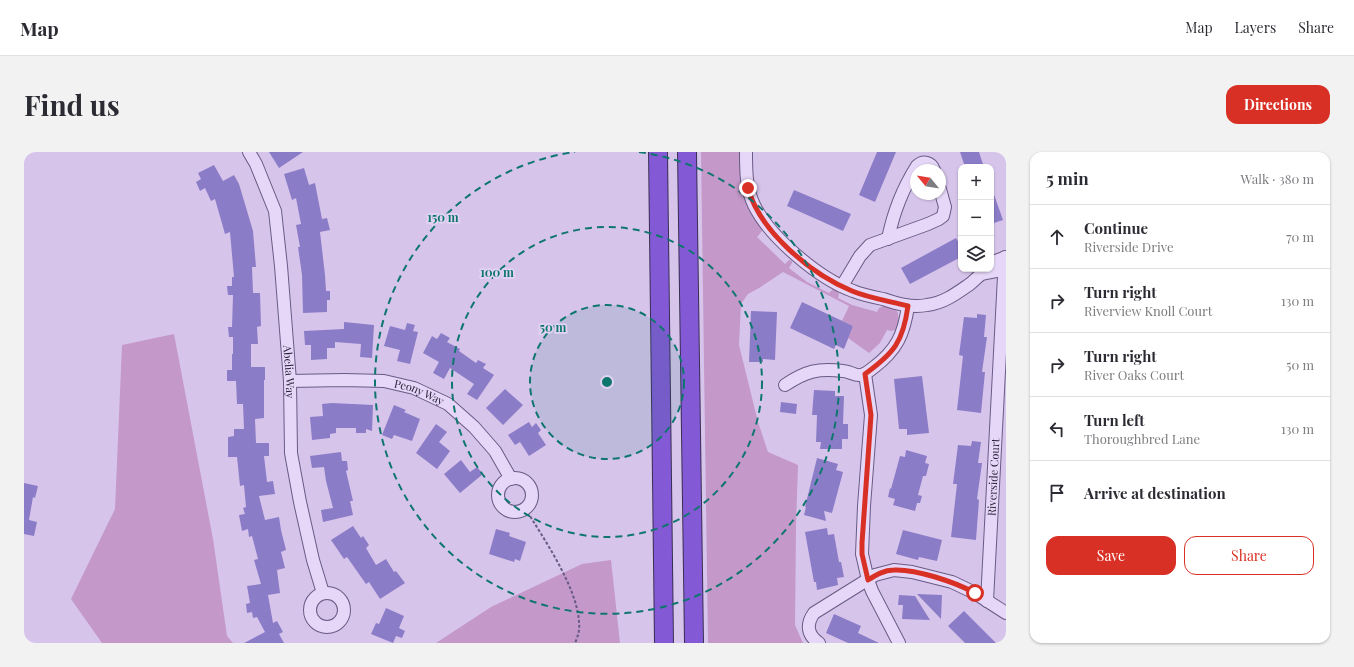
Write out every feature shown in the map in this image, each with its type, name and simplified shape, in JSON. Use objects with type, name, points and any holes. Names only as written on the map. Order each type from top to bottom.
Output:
[{"type":"highway","points":[[658,152],[664,643]]},
{"type":"highway","points":[[687,152],[694,643]]},
{"type":"street","name":"Abelia Way","points":[[249,152],[256,164],[275,211],[290,381],[291,453],[313,560],[323,594]]},
{"type":"street","points":[[746,152],[746,180],[748,188],[754,206],[767,226],[803,261],[842,286],[858,293],[908,306],[930,305],[957,294],[984,272]]},
{"type":"street","points":[[919,164],[929,164]]},
{"type":"street","points":[[888,239],[891,223],[897,206],[910,180]]},
{"type":"street","points":[[842,286],[865,249],[870,245],[939,219],[942,216],[945,207],[943,200]]},
{"type":"street","points":[[994,263],[1006,257]]},
{"type":"street","name":"Riverside Court","points":[[987,601],[1006,257]]},
{"type":"street","points":[[994,271],[1005,270]]},
{"type":"street","points":[[785,385],[810,372],[833,370],[858,375],[865,374],[886,358],[895,347],[903,330],[908,306]]},
{"type":"street","points":[[865,374],[871,415],[862,554],[872,591],[899,643]]},
{"type":"street","name":"Peony Way","points":[[290,381],[384,381],[414,388],[448,404],[474,426],[495,451],[511,479]]},
{"type":"street","points":[[511,479],[517,479],[523,480],[528,484],[532,495],[531,501],[525,508],[517,512],[511,511],[506,509],[501,504],[499,492],[505,482],[511,479]]},
{"type":"street","points":[[819,643],[811,636],[809,630],[809,621],[814,613],[868,580],[883,572],[894,570],[912,572],[952,582],[969,590],[1006,613]]},
{"type":"path","points":[[525,508],[554,556],[568,583],[574,599],[579,622],[579,632],[575,643]]},
{"type":"shaded area","points":[[701,152],[741,152],[741,176],[745,199],[751,214],[762,229],[757,237],[785,264],[789,260],[792,261],[789,268],[807,282],[829,293],[833,289],[837,291],[839,294],[838,298],[852,305],[877,312],[879,308],[890,306],[894,307],[898,314],[899,319],[896,330],[887,330],[880,343],[869,353],[848,338],[853,326],[842,321],[849,306],[783,272],[748,294],[741,304],[739,345],[758,422],[768,452],[798,465],[795,625],[803,643],[708,643]]},
{"type":"shaded area","points":[[174,334],[213,539],[227,636],[233,643],[102,643],[71,599],[115,509],[122,345]]},
{"type":"shaded area","points":[[611,560],[620,643],[436,643],[491,607],[582,564]]},
{"type":"building","points":[[269,152],[303,152],[279,168]]},
{"type":"building","points":[[877,152],[896,152],[875,202],[859,195]]},
{"type":"building","points":[[960,152],[979,152],[983,164],[964,164]]},
{"type":"building","points":[[214,165],[223,181],[234,175],[239,184],[253,231],[256,267],[252,267],[253,293],[260,293],[261,326],[257,327],[258,344],[251,344],[251,367],[265,367],[264,418],[255,419],[256,443],[269,443],[269,456],[264,456],[267,482],[273,481],[275,494],[259,496],[265,520],[279,517],[286,550],[281,552],[285,568],[277,570],[280,593],[268,595],[273,623],[277,621],[283,632],[279,634],[284,643],[244,643],[265,632],[257,617],[253,618],[252,612],[247,613],[246,604],[250,603],[247,586],[261,584],[254,560],[258,559],[252,536],[249,537],[248,529],[242,531],[239,515],[245,514],[243,508],[246,507],[244,485],[240,486],[237,457],[228,457],[228,437],[234,436],[234,429],[244,429],[243,404],[237,404],[236,381],[227,381],[227,370],[232,370],[233,354],[233,337],[229,337],[228,327],[232,327],[233,295],[228,295],[227,286],[232,286],[232,277],[234,277],[230,232],[225,234],[215,199],[211,201],[205,188],[200,191],[196,182],[201,179],[198,173]]},
{"type":"building","points":[[304,168],[309,185],[315,183],[322,219],[327,218],[330,230],[320,232],[326,291],[330,291],[330,300],[327,300],[327,312],[303,313],[302,275],[298,247],[300,247],[296,225],[301,224],[296,198],[292,200],[284,174]]},
{"type":"building","points":[[794,190],[851,214],[843,231],[787,206]]},
{"type":"building","points":[[994,195],[1003,220],[994,223]]},
{"type":"building","points":[[956,238],[958,242],[958,259],[910,284],[901,268]]},
{"type":"building","points":[[802,302],[853,326],[844,349],[836,345],[834,349],[790,328]]},
{"type":"building","points":[[751,311],[777,312],[775,360],[763,359],[763,362],[749,362]]},
{"type":"building","points":[[977,314],[986,315],[984,337],[987,337],[982,372],[985,372],[981,413],[957,410],[963,356],[959,355],[964,317],[977,318]]},
{"type":"building","points":[[344,322],[374,325],[372,358],[360,357],[361,344],[335,342],[335,348],[327,348],[327,359],[311,360],[311,345],[305,345],[304,331],[344,329]]},
{"type":"building","points":[[407,323],[415,325],[413,331],[418,332],[410,364],[397,361],[400,350],[384,346],[390,326],[405,330]]},
{"type":"building","points":[[441,333],[450,338],[447,342],[460,349],[459,351],[476,363],[478,360],[486,364],[483,368],[494,375],[477,400],[467,394],[474,384],[450,368],[444,379],[433,373],[439,362],[423,353],[432,336],[437,339]]},
{"type":"building","points":[[922,376],[929,433],[907,435],[907,429],[899,429],[894,379]]},
{"type":"building","points":[[505,389],[523,405],[503,425],[486,408]]},
{"type":"building","points":[[814,390],[835,391],[835,396],[844,396],[843,424],[848,424],[848,439],[842,439],[842,449],[820,449],[821,442],[816,442],[817,415],[812,415]]},
{"type":"building","points":[[781,402],[797,404],[796,414],[780,412]]},
{"type":"building","points":[[322,404],[373,405],[372,431],[366,429],[366,433],[356,433],[356,428],[336,428],[336,433],[330,434],[330,438],[312,440],[310,417],[323,416]]},
{"type":"building","points":[[394,405],[406,410],[404,412],[420,419],[412,441],[394,435],[392,439],[382,435]]},
{"type":"building","points":[[529,422],[532,427],[536,423],[541,430],[538,433],[546,445],[529,456],[520,442],[515,445],[508,435]]},
{"type":"building","points":[[436,424],[447,432],[439,442],[450,451],[437,469],[416,453]]},
{"type":"building","points":[[972,441],[981,442],[978,463],[982,463],[977,499],[979,500],[976,540],[951,537],[957,484],[953,484],[958,445],[971,446]]},
{"type":"building","points":[[906,450],[927,456],[925,463],[929,464],[926,476],[923,476],[918,495],[922,496],[920,503],[917,503],[915,511],[893,505],[895,499],[888,497],[900,456],[905,457]]},
{"type":"building","points":[[341,452],[342,461],[347,461],[348,470],[346,471],[353,501],[350,501],[353,515],[323,522],[321,510],[333,508],[324,467],[312,468],[310,456]]},
{"type":"building","points":[[817,458],[838,464],[836,470],[843,472],[832,513],[824,511],[826,521],[804,515]]},
{"type":"building","points":[[461,460],[470,472],[477,467],[483,474],[460,493],[444,474]]},
{"type":"building","points":[[24,483],[38,486],[35,498],[33,497],[29,520],[37,522],[34,536],[24,534]]},
{"type":"building","points":[[353,526],[361,538],[363,536],[369,545],[366,548],[376,565],[386,559],[394,572],[396,571],[405,583],[380,599],[369,582],[366,584],[347,557],[344,559],[331,540]]},
{"type":"building","points":[[827,528],[828,535],[834,534],[839,562],[841,562],[844,577],[837,578],[838,585],[817,590],[816,582],[814,582],[805,532]]},
{"type":"building","points":[[496,529],[510,533],[509,536],[526,542],[520,561],[515,559],[514,562],[489,554]]},
{"type":"building","points":[[903,530],[942,540],[937,561],[919,557],[918,560],[896,554]]},
{"type":"building","points":[[917,594],[942,595],[941,619]]},
{"type":"building","points":[[899,595],[915,596],[930,620],[902,619],[903,605],[898,605]]},
{"type":"building","points":[[386,608],[404,616],[399,628],[405,631],[402,638],[396,636],[393,643],[371,634],[376,623],[379,624]]},
{"type":"building","points":[[964,611],[996,643],[965,643],[948,626]]},
{"type":"building","points":[[834,614],[861,626],[858,633],[879,643],[848,643],[826,633]]},
{"type":"route","points":[[748,188],[754,206],[767,226],[811,268],[834,282],[853,291],[908,306],[903,330],[895,347],[886,358],[865,374],[871,415],[871,432],[864,506],[862,554],[868,580],[883,572],[903,570],[952,582],[975,593]]}]
